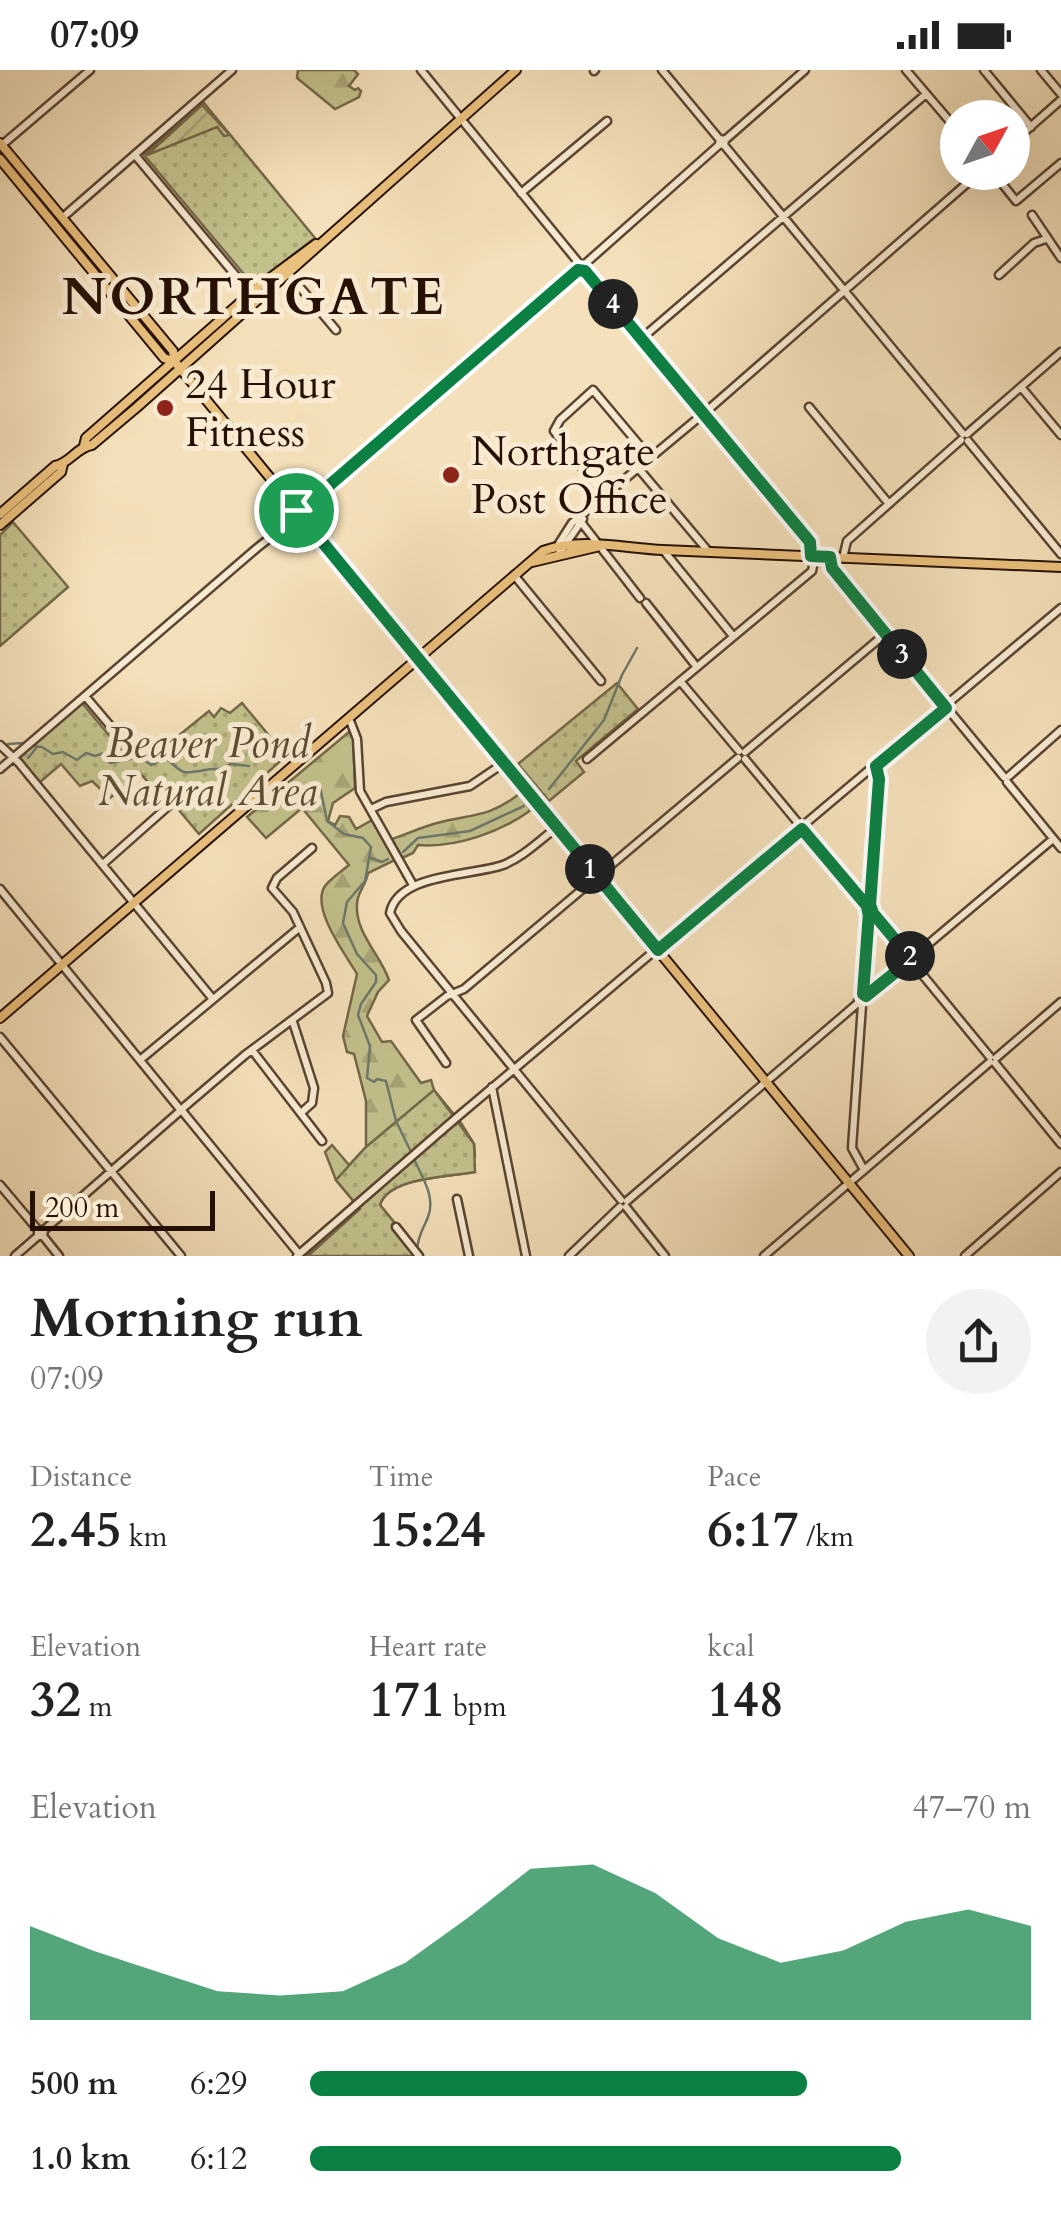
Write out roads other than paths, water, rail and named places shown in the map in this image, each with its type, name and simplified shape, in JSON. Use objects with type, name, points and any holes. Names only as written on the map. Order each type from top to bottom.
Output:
[{"type":"main road","points":[[0,514],[84,446],[86,438],[178,365],[516,70]]},
{"type":"main road","points":[[1,144],[909,1256]]},
{"type":"main road","points":[[0,159],[164,358],[178,365]]},
{"type":"main road","points":[[37,204],[56,219],[62,218]]},
{"type":"main road","points":[[254,298],[288,273],[316,244]]},
{"type":"main road","points":[[72,245],[101,264]]},
{"type":"main road","points":[[0,525],[60,472],[63,464]]},
{"type":"main road","points":[[0,1018],[514,575],[561,548],[587,542],[600,546]]},
{"type":"main road","points":[[561,548],[600,546],[1061,567]]},
{"type":"street","points":[[1,144],[90,70]]},
{"type":"street","points":[[62,218],[232,70]]},
{"type":"street","points":[[421,70],[810,542],[812,571],[586,759]]},
{"type":"street","points":[[0,769],[805,70]]},
{"type":"street","points":[[906,70],[940,110]]},
{"type":"street","points":[[984,70],[1031,127],[1061,97],[1042,70]]},
{"type":"street","points":[[668,72],[783,218],[1061,554]]},
{"type":"street","points":[[641,338],[926,94]]},
{"type":"street","points":[[521,193],[607,121]]},
{"type":"street","points":[[135,155],[254,298]]},
{"type":"street","points":[[1030,188],[1061,163]]},
{"type":"street","points":[[561,548],[570,526],[959,190]]},
{"type":"street","points":[[1007,190],[1016,200],[1028,190]]},
{"type":"street","points":[[1032,215],[1061,258]]},
{"type":"street","points":[[999,276],[1034,243],[1046,239]]},
{"type":"street","points":[[288,273],[336,330]]},
{"type":"street","points":[[844,558],[845,543],[1061,352]]},
{"type":"street","points":[[1021,387],[1061,435]]},
{"type":"street","points":[[605,498],[555,436],[554,428],[593,390],[651,458]]},
{"type":"street","points":[[809,407],[889,504]]},
{"type":"street","points":[[638,469],[708,552]]},
{"type":"street","points":[[561,548],[588,512]]},
{"type":"street","points":[[581,522],[696,666]]},
{"type":"street","points":[[663,550],[733,636]]},
{"type":"street","points":[[830,557],[831,568],[1061,848]]},
{"type":"street","points":[[514,575],[601,682]]},
{"type":"street","points":[[0,889],[298,1255],[1061,608]]},
{"type":"street","points":[[446,1063],[416,1020],[459,993],[886,634]]},
{"type":"street","points":[[680,681],[1061,1144]]},
{"type":"street","points":[[85,696],[124,742]]},
{"type":"street","points":[[349,716],[357,740],[358,786],[414,885]]},
{"type":"street","points":[[1006,778],[1061,730]]},
{"type":"street","points":[[0,745],[212,998]]},
{"type":"street","points":[[371,809],[386,802],[470,786],[504,764]]},
{"type":"street","points":[[864,1170],[852,1148],[879,779],[876,766]]},
{"type":"street","points":[[103,864],[173,802]]},
{"type":"street","points":[[556,828],[502,865],[414,885],[392,903],[390,912],[400,931],[665,1256]]},
{"type":"street","points":[[864,995],[1054,839]]},
{"type":"street","points":[[15,1256],[252,1050],[328,993],[293,912],[272,888],[277,878],[312,848]]},
{"type":"street","points":[[140,1060],[298,928]]},
{"type":"street","points":[[764,1256],[1061,1002]]},
{"type":"street","points":[[569,1256],[624,1204],[860,1004]]},
{"type":"street","points":[[293,1022],[314,1096],[302,1112]]},
{"type":"street","points":[[0,1037],[181,1256]]},
{"type":"street","points":[[252,1050],[322,1141]]},
{"type":"street","points":[[492,1088],[526,1256]]},
{"type":"street","points":[[965,1256],[1061,1172]]},
{"type":"street","points":[[0,1184],[60,1256]]},
{"type":"street","points":[[458,1200],[469,1256]]},
{"type":"street","points":[[396,1227],[419,1256]]},
{"type":"waterway","points":[[549,789],[604,720],[637,648]]},
{"type":"waterway","points":[[8,744],[23,743]]},
{"type":"waterway","points":[[33,746],[53,754],[63,752],[77,760],[86,753],[104,753],[110,763],[140,757],[151,765],[166,758],[187,772],[230,764],[249,766]]},
{"type":"waterway","points":[[28,758],[37,747]]},
{"type":"waterway","points":[[286,789],[297,792],[320,787],[327,821],[344,834],[363,838],[371,847],[365,881],[347,902],[343,923],[357,954],[376,975],[358,1015],[370,1046],[367,1078],[386,1081],[396,1121],[411,1152]]},
{"type":"waterway","points":[[403,852],[418,838],[470,831],[524,806]]},
{"type":"waterway","points":[[371,858],[382,862],[388,859]]},
{"type":"waterway","points":[[414,1159],[430,1202],[417,1249]]},
{"type":"place","name":"24 Hour Fitness","points":[[165,408]]},
{"type":"place","name":"Northgate Post Office","points":[[451,475]]},
{"type":"district","name":"NORTHGATE","points":[[254,298]]},
{"type":"park label","name":"Beaver Pond Natural Area","points":[[208,767]]}]
